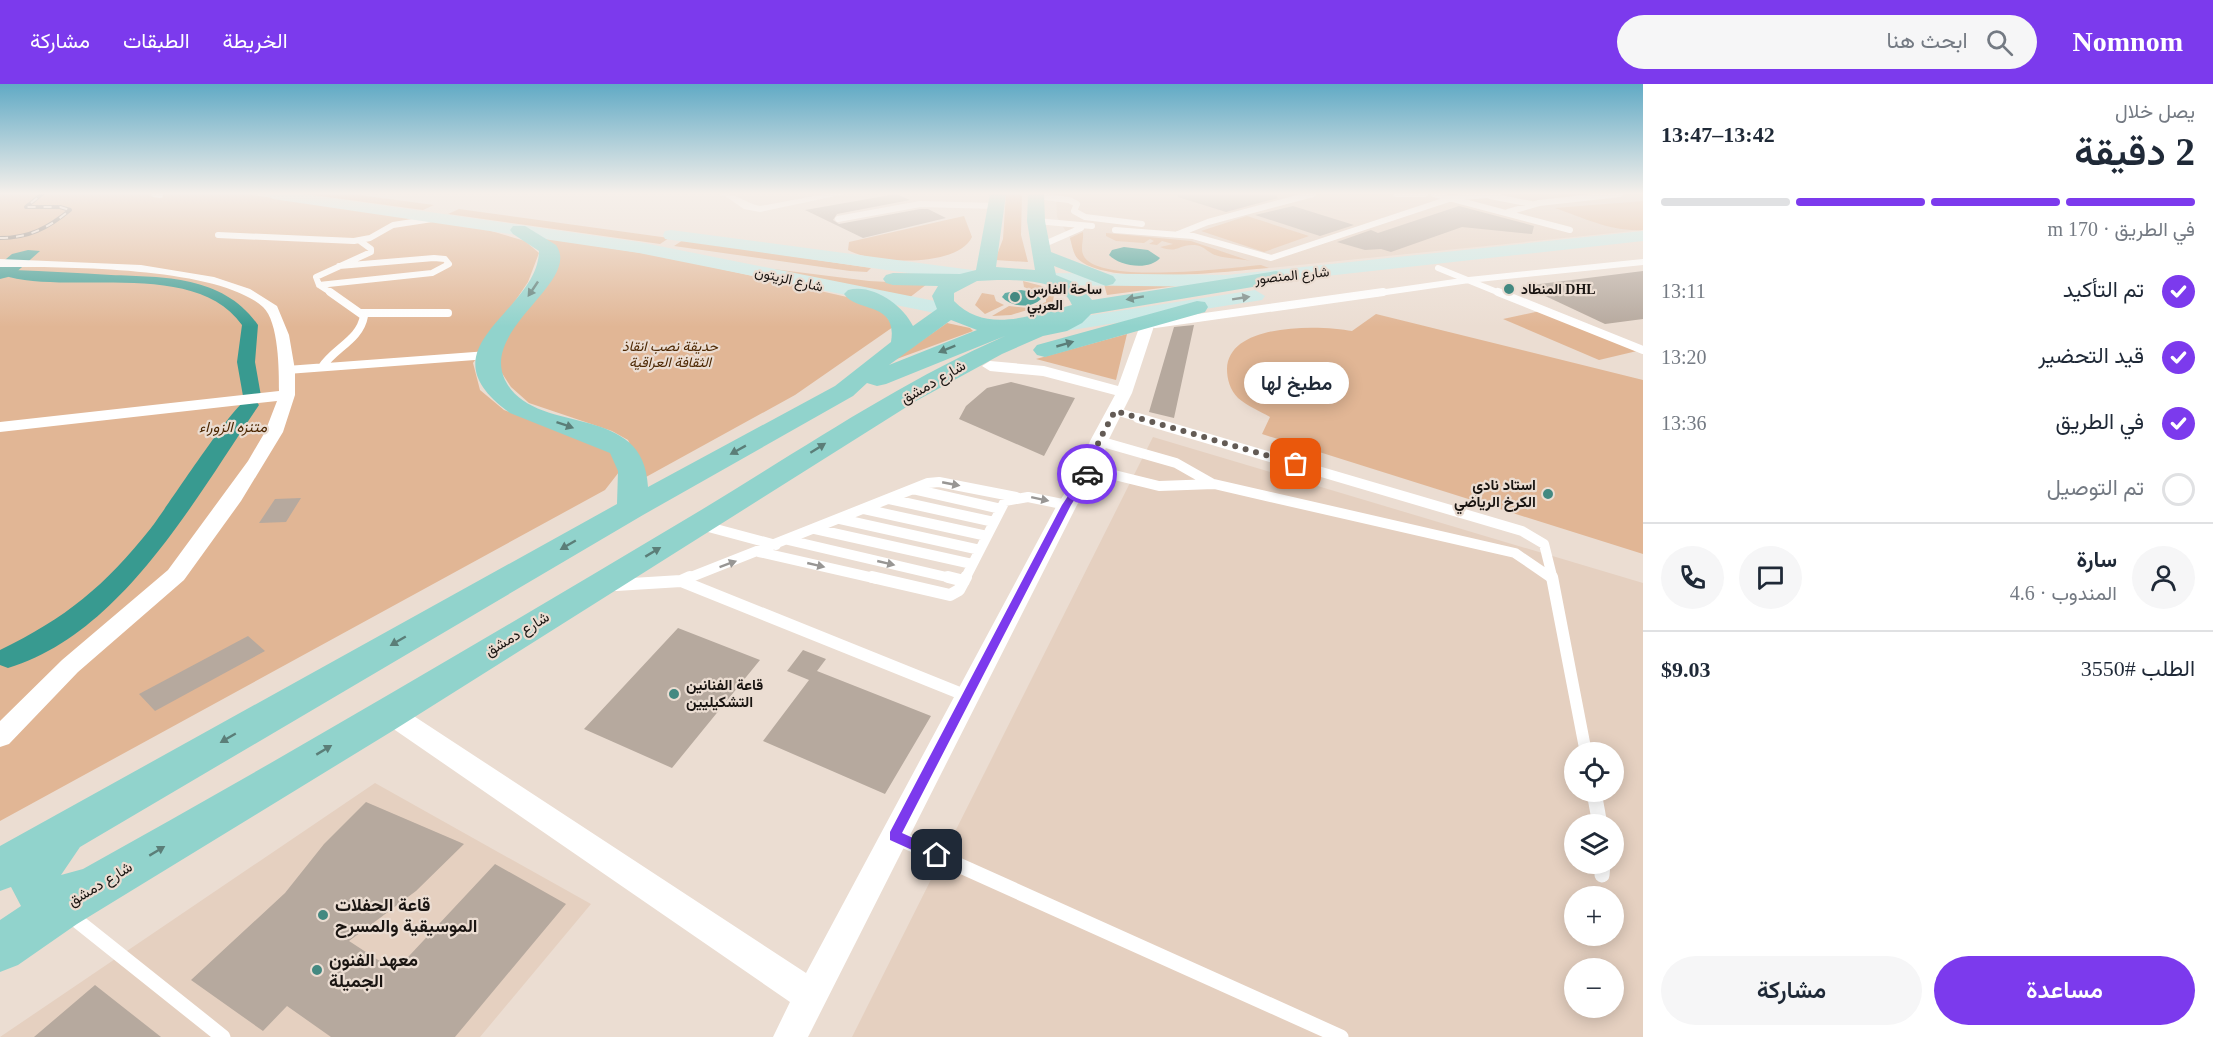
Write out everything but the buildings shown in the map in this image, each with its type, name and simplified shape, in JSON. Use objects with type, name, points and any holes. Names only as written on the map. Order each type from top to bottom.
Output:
[{"type":"main road","points":[[532,238],[549,249],[549,260],[530,294],[494,339],[488,355],[488,369],[500,393],[527,412],[599,436],[622,448],[630,463],[635,484],[633,508]]},
{"type":"main road","name":"شارع الزيتون","points":[[573,238],[691,257],[855,294],[950,310]]},
{"type":"main road","name":"شارع الزيتون","points":[[694,238],[900,273]]},
{"type":"main road","points":[[991,238],[989,250],[971,277],[942,294],[943,302],[950,310],[972,322],[1001,328],[1049,328],[1072,321],[1084,308],[1083,300],[1042,257],[1039,238]]},
{"type":"main road","name":"شارع المنصور","points":[[1042,257],[1106,280],[1227,281],[1621,238]]},
{"type":"main road","points":[[900,273],[959,263],[989,250]]},
{"type":"main road","name":"شارع المنصور","points":[[1049,328],[1438,268],[1643,250]]},
{"type":"main road","points":[[691,257],[971,277],[1019,274],[1042,257]]},
{"type":"main road","points":[[1042,257],[1106,280]]},
{"type":"main road","points":[[971,277],[1019,274]]},
{"type":"main road","points":[[0,870],[633,508],[844,391],[1001,328],[1084,308],[1276,277]]},
{"type":"main road","points":[[855,294],[879,303],[897,315],[904,329],[902,344]]},
{"type":"main road","points":[[928,385],[1214,302]]},
{"type":"main road","points":[[844,391],[867,370],[950,310]]},
{"type":"main road","name":"شارع دمشق","points":[[0,948],[78,897],[699,525],[820,447],[982,354],[1049,328]]},
{"type":"main road","points":[[77,824],[36,871],[33,884],[39,893],[48,897],[78,897]]},
{"type":"street","points":[[0,263],[101,266],[199,276],[222,281],[270,306],[282,335],[287,370],[287,395],[278,422],[266,446],[231,501],[180,569],[157,593],[70,666],[0,737]]},
{"type":"street","points":[[790,1037],[1067,505],[1090,470],[1099,441],[1120,402],[1148,323]]},
{"type":"street","points":[[990,366],[1044,371],[1120,402]]},
{"type":"street","points":[[0,428],[287,395]]},
{"type":"street","points":[[388,712],[811,996]]},
{"type":"lane","points":[[300,238],[360,241],[371,249],[371,252],[318,275],[316,279],[319,285],[362,313],[448,313]]},
{"type":"lane","points":[[360,241],[363,238]]},
{"type":"lane","points":[[1042,257],[1061,238]]},
{"type":"lane","points":[[1042,257],[1067,238]]},
{"type":"lane","points":[[1195,238],[1271,258],[1330,238]]},
{"type":"lane","points":[[319,285],[432,273],[444,269],[449,264],[445,259],[434,258],[339,266]]},
{"type":"lane","points":[[1148,323],[1469,280],[1643,262]]},
{"type":"lane","points":[[1438,268],[1643,350]]},
{"type":"lane","points":[[322,367],[327,357],[362,326],[364,321],[362,313]]},
{"type":"lane","points":[[287,370],[488,355]]},
{"type":"lane","points":[[1120,402],[1522,531],[1544,544],[1584,742]]},
{"type":"lane","points":[[1099,441],[1176,463],[1214,484]]},
{"type":"lane","points":[[1090,470],[1160,486],[1214,484],[1515,553],[1552,576]]},
{"type":"lane","points":[[681,581],[913,489],[939,482],[1067,505]]},
{"type":"lane","points":[[913,489],[1001,508]]},
{"type":"lane","points":[[759,552],[945,594],[957,592],[1005,501],[1016,497]]},
{"type":"lane","points":[[889,499],[994,522]]},
{"type":"lane","points":[[864,509],[987,536]]},
{"type":"lane","points":[[840,519],[980,550]]},
{"type":"lane","points":[[699,525],[776,545]]},
{"type":"lane","points":[[815,529],[972,564]]},
{"type":"lane","points":[[788,540],[964,581]]},
{"type":"lane","points":[[571,602],[619,584],[647,580],[681,581],[967,696]]},
{"type":"lane","points":[[894,836],[1341,1037]]},
{"type":"lane","points":[[78,897],[223,1037]]},
{"type":"shaded area","points":[[1070,238],[1560,238],[1269,268],[1187,274],[1114,273],[1092,267],[1075,255]]},
{"type":"shaded area","points":[[1153,437],[1643,583],[1643,1037],[852,1037]]},
{"type":"shaded area","name":"معهد الفنون الجميلة","points":[[375,783],[591,904],[480,1037],[0,1037]]},
{"type":"green space","name":"متنزه الزوراء","points":[[0,238],[516,238],[525,241],[539,253],[528,282],[473,363],[480,390],[504,410],[611,449],[619,472],[605,490],[0,821]]},
{"type":"green space","name":"حديقة نصب انقاذ الثقافة العراقية","points":[[538,238],[667,257],[865,301],[882,309],[893,327],[795,395],[646,477],[628,440],[612,431],[529,403],[511,387],[498,367],[499,346],[547,279]]},
{"type":"green space","points":[[621,238],[668,238],[660,244]]},
{"type":"green space","points":[[865,238],[971,238],[964,247],[950,254],[914,260],[860,255],[848,250],[849,242]]},
{"type":"green space","points":[[1022,238],[1028,262],[995,260],[1003,239]]},
{"type":"green space","points":[[1070,238],[1083,238],[1082,249],[1085,258],[1097,266],[1116,270],[1169,272],[1261,265],[1269,268],[1169,275],[1115,273],[1093,268],[1078,259]]},
{"type":"green space","points":[[1111,238],[1164,238],[1191,241],[1250,261],[1219,256],[1195,245],[1171,250],[1160,247],[1173,244],[1162,241],[1157,245],[1149,244],[1154,241],[1150,239],[1144,243],[1116,241]]},
{"type":"green space","points":[[1223,238],[1302,238],[1264,252]]},
{"type":"green space","points":[[683,240],[871,268],[867,272],[850,271],[674,246]]},
{"type":"green space","points":[[771,270],[869,281],[927,284],[909,298]]},
{"type":"green space","points":[[1023,281],[1042,286],[1054,295],[1053,302],[1011,315],[992,316],[1009,306],[1028,308],[1046,302],[1046,296],[1024,287]]},
{"type":"green space","points":[[1104,284],[1184,285],[1107,295]]},
{"type":"green space","points":[[982,293],[994,295],[996,301],[1004,305],[985,314],[975,305]]},
{"type":"green space","points":[[1540,311],[1637,351],[1599,360],[1503,319]]},
{"type":"green space","name":"استاد نادي الكرخ الرياضي","points":[[1376,314],[1643,380],[1643,554],[1262,434],[1270,417],[1249,406],[1233,392],[1227,373],[1231,354],[1243,342],[1259,335],[1299,328],[1352,331]]},
{"type":"green space","points":[[947,323],[970,328],[973,331],[894,360]]},
{"type":"green space","points":[[1127,334],[1116,380],[1036,359]]},
{"type":"water","points":[[1124,247],[1148,250],[1160,258],[1149,265],[1134,266],[1120,262],[1109,255],[1112,250]]},
{"type":"water","points":[[28,250],[40,251],[12,276],[0,279],[0,264],[12,254]]},
{"type":"water","points":[[1021,290],[1033,292],[1041,299],[1021,306],[1010,303],[1002,297],[1005,293]]},
{"type":"waterway","points":[[14,274],[166,282],[190,286],[213,294],[234,307],[250,325],[246,362],[252,396]]},
{"type":"waterway","points":[[8,658],[48,638],[81,616],[111,590],[159,533],[250,405]]},
{"type":"way so far","points":[[1087,474],[1099,441],[1115,411],[1296,464]]},
{"type":"place","name":"المنطاد DHL","points":[[1509,289]]},
{"type":"place","name":"ساحة الفارس العربي","points":[[1015,297]]},
{"type":"place","name":"مطبخ لها","points":[[1296,464]]},
{"type":"place","name":"استاد نادي الكرخ الرياضي","points":[[1548,494]]},
{"type":"place","name":"قاعة الفنانين التشكيليين","points":[[674,694]]},
{"type":"place","name":"قاعة الحفلات الموسيقية والمسرح","points":[[323,915]]},
{"type":"place","name":"معهد الفنون الجميلة","points":[[317,970]]},
{"type":"route","points":[[937,855],[894,836],[1067,505],[1087,474]]}]
